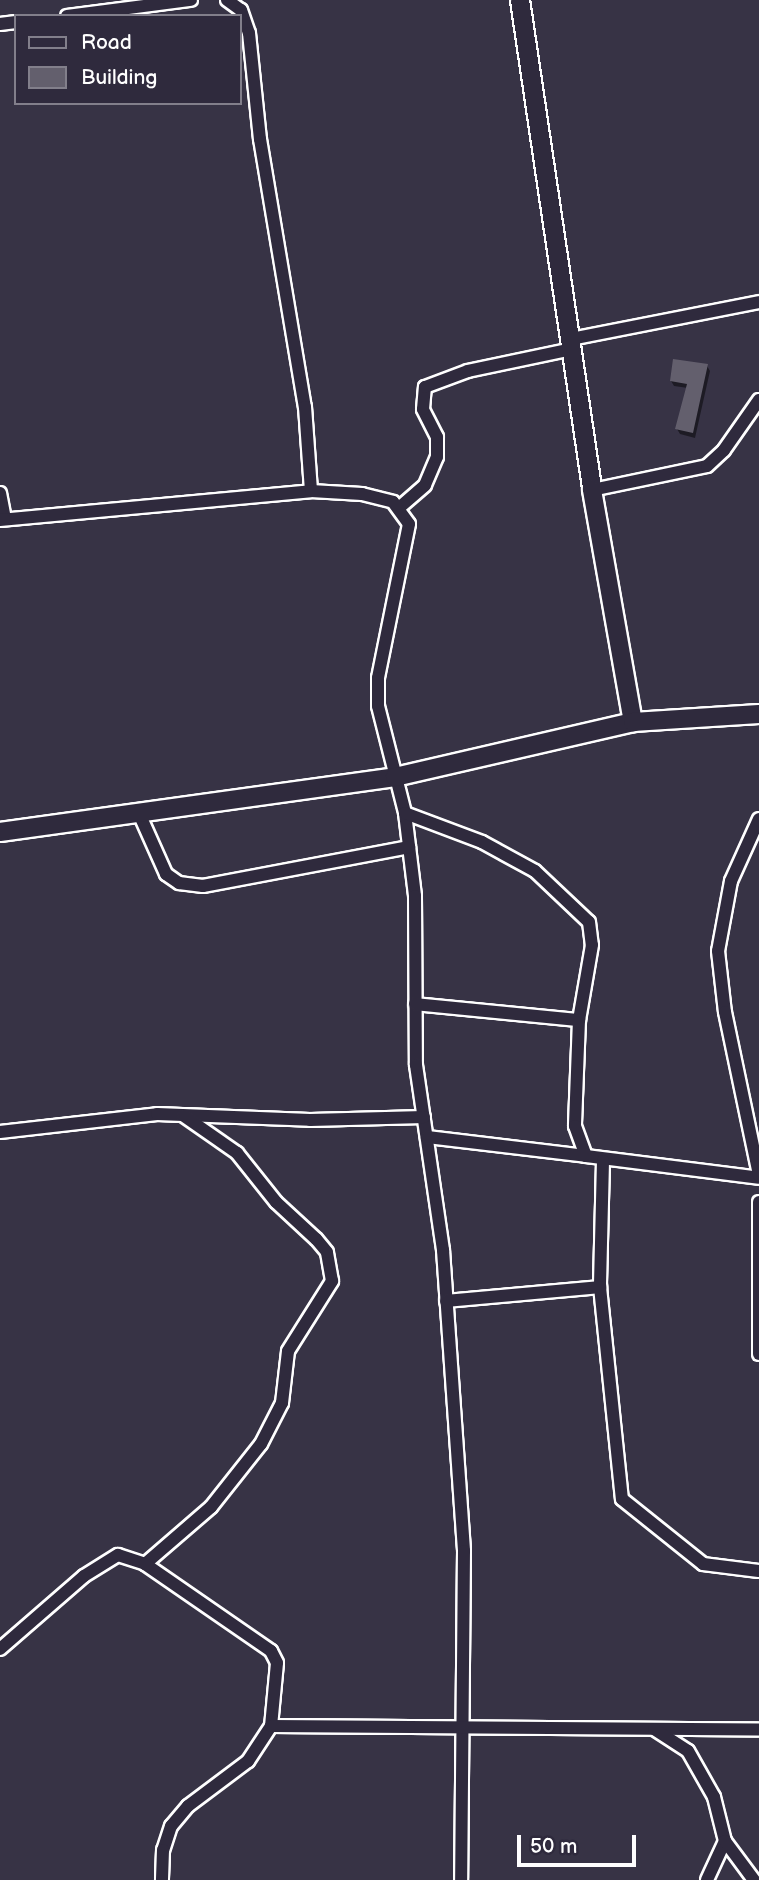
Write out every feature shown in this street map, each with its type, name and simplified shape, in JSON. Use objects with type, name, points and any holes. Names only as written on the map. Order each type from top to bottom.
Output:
[{"type":"street","points":[[82,14],[191,0]]},
{"type":"street","points":[[227,0],[241,10],[249,33],[260,139],[305,407],[310,491]]},
{"type":"street","points":[[520,0],[549,213],[572,344],[592,490],[633,722]]},
{"type":"street","points":[[400,507],[425,485],[437,457],[437,437],[423,409],[425,387],[468,371],[572,344],[759,302]]},
{"type":"street","points":[[592,490],[707,466],[724,450],[759,400]]},
{"type":"street","points":[[0,493],[2,519],[310,491],[362,494],[400,507],[409,524],[378,687],[382,727],[405,813],[409,847],[417,938],[415,1004],[424,1117],[440,1210],[464,1551],[461,1880]]},
{"type":"street","points":[[0,832],[395,776],[633,722],[759,714]]},
{"type":"street","points":[[138,811],[166,874],[179,883],[202,886],[409,847]]},
{"type":"street","points":[[405,813],[482,842],[535,871],[589,922],[592,945],[579,1020],[575,1126],[586,1156]]},
{"type":"street","points":[[427,1137],[586,1156],[603,1161],[759,1176],[721,991],[718,951],[731,881],[759,819]]},
{"type":"street","points":[[415,1004],[579,1020]]},
{"type":"street","points":[[0,1132],[157,1114],[424,1117]]},
{"type":"street","points":[[145,1564],[211,1507],[261,1444],[282,1403],[288,1351],[332,1280],[327,1252],[316,1239],[276,1202],[237,1153],[184,1116]]},
{"type":"street","points":[[603,1161],[600,1287],[622,1499],[703,1563],[759,1571]]},
{"type":"street","points":[[759,1202],[759,1354]]},
{"type":"street","points":[[446,1301],[600,1287]]},
{"type":"street","points":[[0,1649],[107,1559],[130,1556],[271,1651],[277,1675],[271,1726],[248,1761],[188,1806],[171,1826],[163,1850],[162,1880]]},
{"type":"street","points":[[271,1726],[759,1729]]},
{"type":"street","points":[[651,1727],[688,1751],[714,1797],[725,1841],[754,1880]]},
{"type":"street","points":[[707,1880],[725,1841]]},
{"type":"building","points":[[673,359],[708,364],[693,433],[675,429],[687,384],[670,381]]}]
